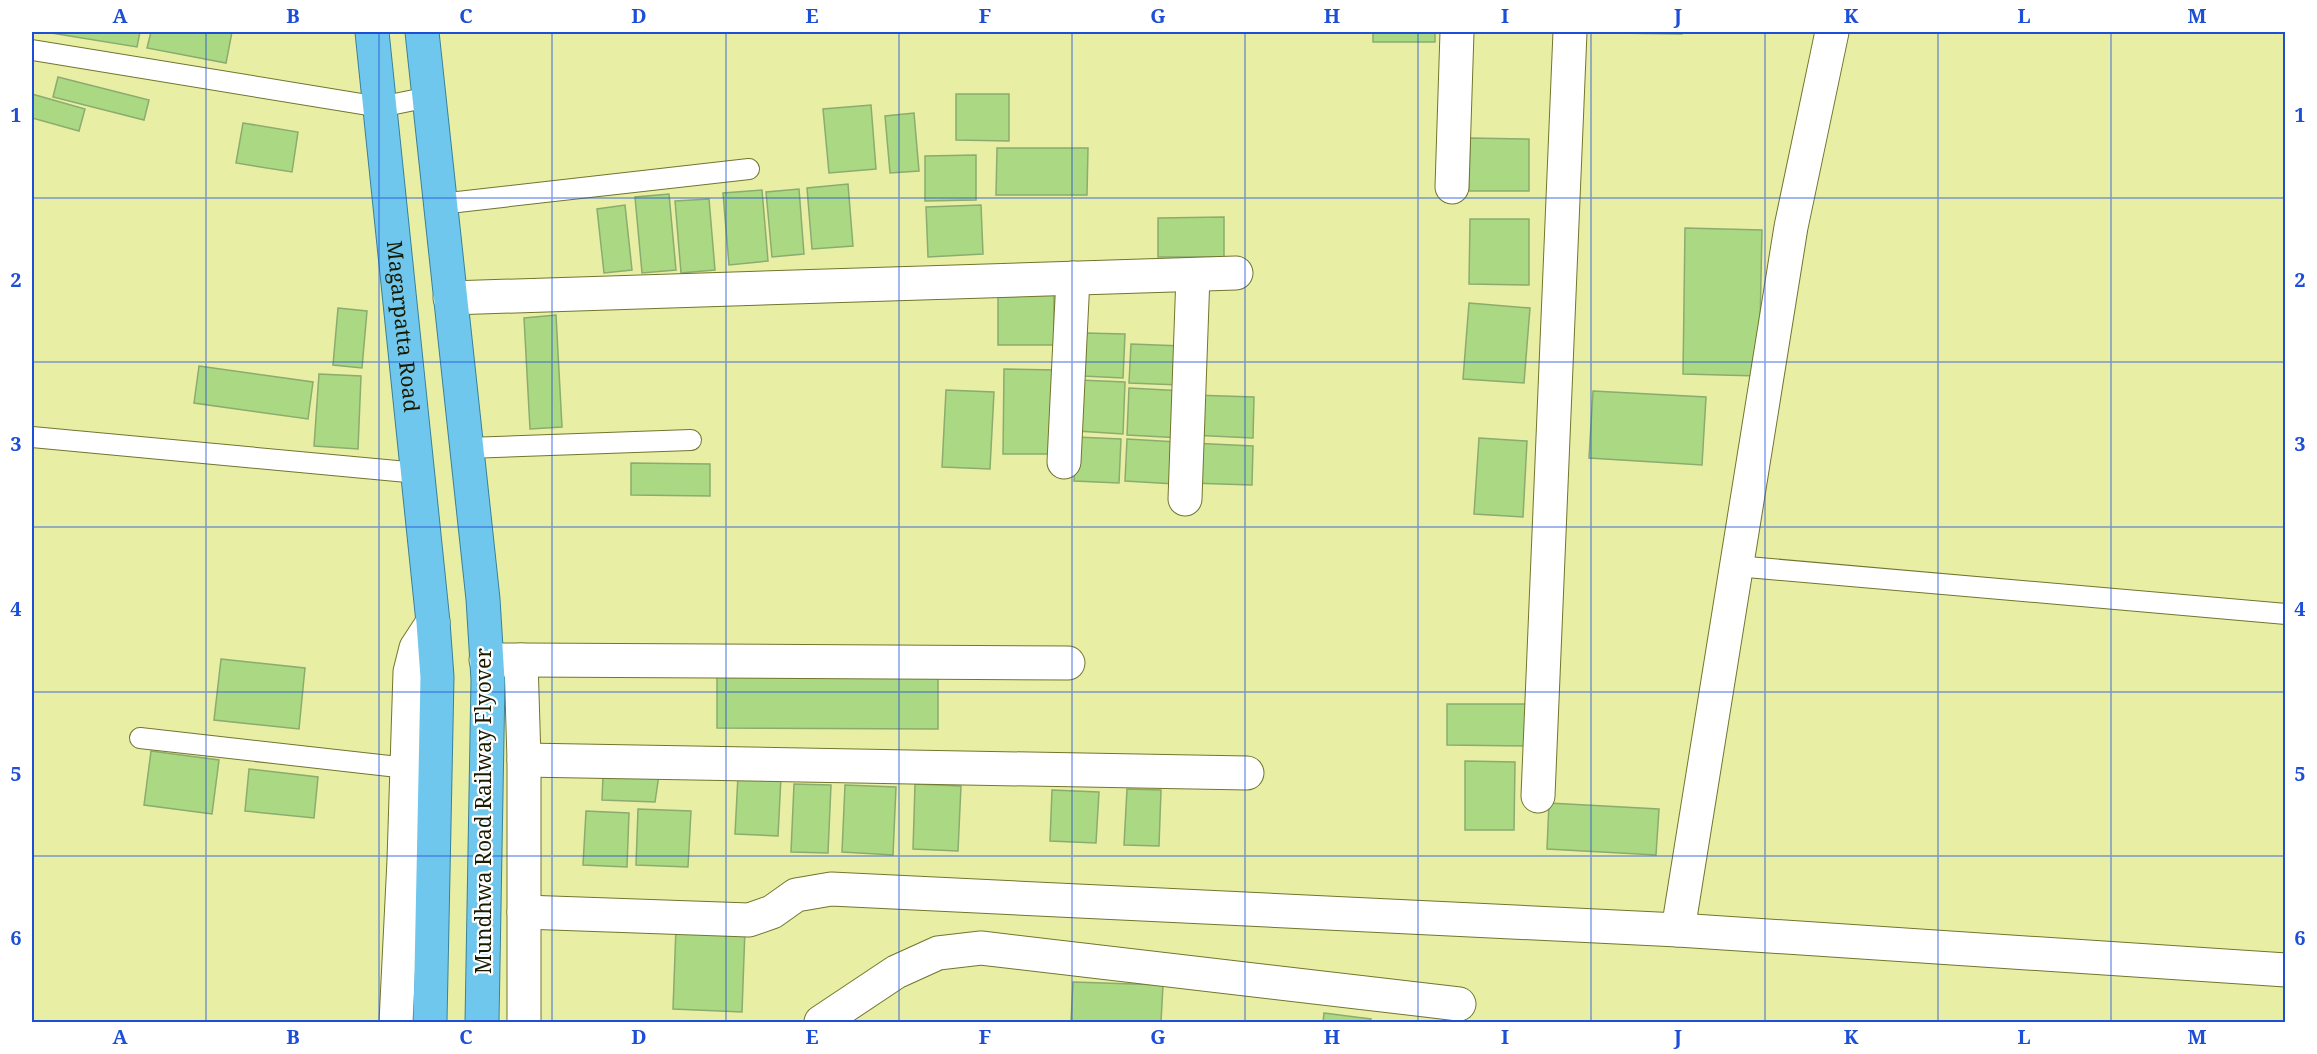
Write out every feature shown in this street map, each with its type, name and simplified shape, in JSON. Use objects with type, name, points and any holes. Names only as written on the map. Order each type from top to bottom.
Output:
[{"type":"highway","name":"Magarpatta Road","points":[[372,32],[433,622]]},
{"type":"highway","points":[[422,32],[467,447]]},
{"type":"highway","name":"Mundhwa Road Railway Flyover","points":[[467,447],[483,599],[487,670],[482,1023]]},
{"type":"highway","points":[[430,1023],[437,677],[433,622]]},
{"type":"street","points":[[1452,187],[1458,32]]},
{"type":"street","points":[[1538,796],[1570,32]]},
{"type":"street","points":[[1678,930],[1791,227],[1832,32]]},
{"type":"street","points":[[450,298],[1236,273]]},
{"type":"street","points":[[1185,499],[1193,275]]},
{"type":"street","points":[[1064,462],[1073,278]]},
{"type":"street","points":[[396,1023],[410,672],[416,648],[433,622]]},
{"type":"street","points":[[487,670],[521,660],[1068,663]]},
{"type":"street","points":[[521,660],[524,760],[524,1023]]},
{"type":"street","points":[[524,760],[1247,773]]},
{"type":"street","points":[[524,912],[749,920],[772,912],[796,896],[831,889],[1678,930],[2286,970]]},
{"type":"street","points":[[821,1023],[896,972],[938,953],[981,948],[1460,1004]]},
{"type":"lane","points":[[32,50],[380,106],[429,97]]},
{"type":"lane","points":[[440,204],[749,169]]},
{"type":"lane","points":[[32,437],[418,473]]},
{"type":"lane","points":[[467,447],[691,440]]},
{"type":"lane","points":[[1736,566],[2286,614]]},
{"type":"lane","points":[[140,738],[407,768]]},
{"type":"building","points":[[45,32],[140,32],[137,47]]},
{"type":"building","points":[[151,32],[232,32],[226,63],[147,48]]},
{"type":"building","points":[[1373,32],[1435,32],[1435,42],[1373,42]]},
{"type":"building","points":[[1682,32],[1682,34],[1611,33]]},
{"type":"building","points":[[58,77],[149,100],[144,120],[53,97]]},
{"type":"building","points":[[32,94],[85,109],[79,131],[32,118]]},
{"type":"building","points":[[956,94],[1009,94],[1009,141],[956,140]]},
{"type":"building","points":[[871,105],[876,169],[829,173],[823,109]]},
{"type":"building","points":[[914,113],[919,171],[890,173],[885,116]]},
{"type":"building","points":[[243,123],[298,132],[292,172],[236,163]]},
{"type":"building","points":[[1470,138],[1529,139],[1529,191],[1469,191]]},
{"type":"building","points":[[997,148],[1088,148],[1087,195],[996,195]]},
{"type":"building","points":[[976,155],[976,200],[925,201],[925,156]]},
{"type":"building","points":[[848,184],[853,246],[812,249],[807,188]]},
{"type":"building","points":[[799,189],[804,254],[772,257],[766,192]]},
{"type":"building","points":[[762,190],[768,261],[729,265],[723,193]]},
{"type":"building","points":[[669,194],[676,270],[642,273],[635,197]]},
{"type":"building","points":[[709,199],[715,270],[681,273],[675,201]]},
{"type":"building","points":[[625,205],[632,270],[604,273],[597,209]]},
{"type":"building","points":[[981,205],[983,254],[928,257],[926,207]]},
{"type":"building","points":[[1224,217],[1224,257],[1158,257],[1158,218]]},
{"type":"building","points":[[1470,219],[1529,219],[1529,285],[1469,284]]},
{"type":"building","points":[[1685,228],[1762,230],[1759,376],[1683,374]]},
{"type":"building","points":[[998,285],[1054,285],[1054,345],[998,345]]},
{"type":"building","points":[[1469,303],[1530,308],[1524,383],[1463,379]]},
{"type":"building","points":[[338,308],[367,311],[362,368],[333,365]]},
{"type":"building","points":[[556,315],[562,427],[530,429],[524,318]]},
{"type":"building","points":[[1084,333],[1125,334],[1123,378],[1083,376]]},
{"type":"building","points":[[1131,344],[1182,346],[1180,385],[1129,383]]},
{"type":"building","points":[[199,366],[313,382],[308,419],[194,403]]},
{"type":"building","points":[[1004,369],[1057,370],[1056,454],[1003,454]]},
{"type":"building","points":[[319,374],[361,376],[358,449],[314,446]]},
{"type":"building","points":[[1079,380],[1125,382],[1123,434],[1077,431]]},
{"type":"building","points":[[1129,388],[1184,391],[1182,438],[1127,435]]},
{"type":"building","points":[[946,390],[994,392],[990,469],[942,467]]},
{"type":"building","points":[[1593,391],[1706,397],[1702,465],[1589,458]]},
{"type":"building","points":[[1193,395],[1254,397],[1253,438],[1191,435]]},
{"type":"building","points":[[1076,437],[1121,439],[1119,483],[1074,481]]},
{"type":"building","points":[[1479,438],[1527,441],[1523,517],[1474,514]]},
{"type":"building","points":[[1127,439],[1177,442],[1175,484],[1125,481]]},
{"type":"building","points":[[1191,443],[1253,446],[1252,485],[1189,483]]},
{"type":"building","points":[[631,463],[710,464],[710,496],[631,495]]},
{"type":"building","points":[[221,659],[305,668],[299,729],[214,720]]},
{"type":"building","points":[[717,673],[938,674],[938,729],[717,728]]},
{"type":"building","points":[[1447,704],[1527,704],[1526,746],[1447,745]]},
{"type":"building","points":[[151,751],[219,760],[212,814],[144,805]]},
{"type":"building","points":[[1465,761],[1515,762],[1514,830],[1465,830]]},
{"type":"building","points":[[249,769],[318,777],[314,818],[245,811]]},
{"type":"building","points":[[659,775],[655,802],[602,800],[603,776]]},
{"type":"building","points":[[738,775],[781,777],[778,836],[735,834]]},
{"type":"building","points":[[794,784],[831,785],[828,853],[791,852]]},
{"type":"building","points":[[915,784],[961,786],[958,851],[913,849]]},
{"type":"building","points":[[845,785],[896,787],[893,855],[842,852]]},
{"type":"building","points":[[1127,789],[1161,790],[1159,846],[1124,845]]},
{"type":"building","points":[[1052,790],[1099,792],[1096,843],[1050,841]]},
{"type":"building","points":[[1549,803],[1659,809],[1656,855],[1547,849]]},
{"type":"building","points":[[638,809],[691,811],[688,867],[636,865]]},
{"type":"building","points":[[586,811],[629,813],[627,867],[583,865]]},
{"type":"building","points":[[676,927],[745,929],[742,1012],[673,1009]]},
{"type":"building","points":[[1073,982],[1163,985],[1161,1022],[1071,1022]]},
{"type":"building","points":[[1324,1013],[1371,1019],[1370,1022],[1323,1022]]}]
